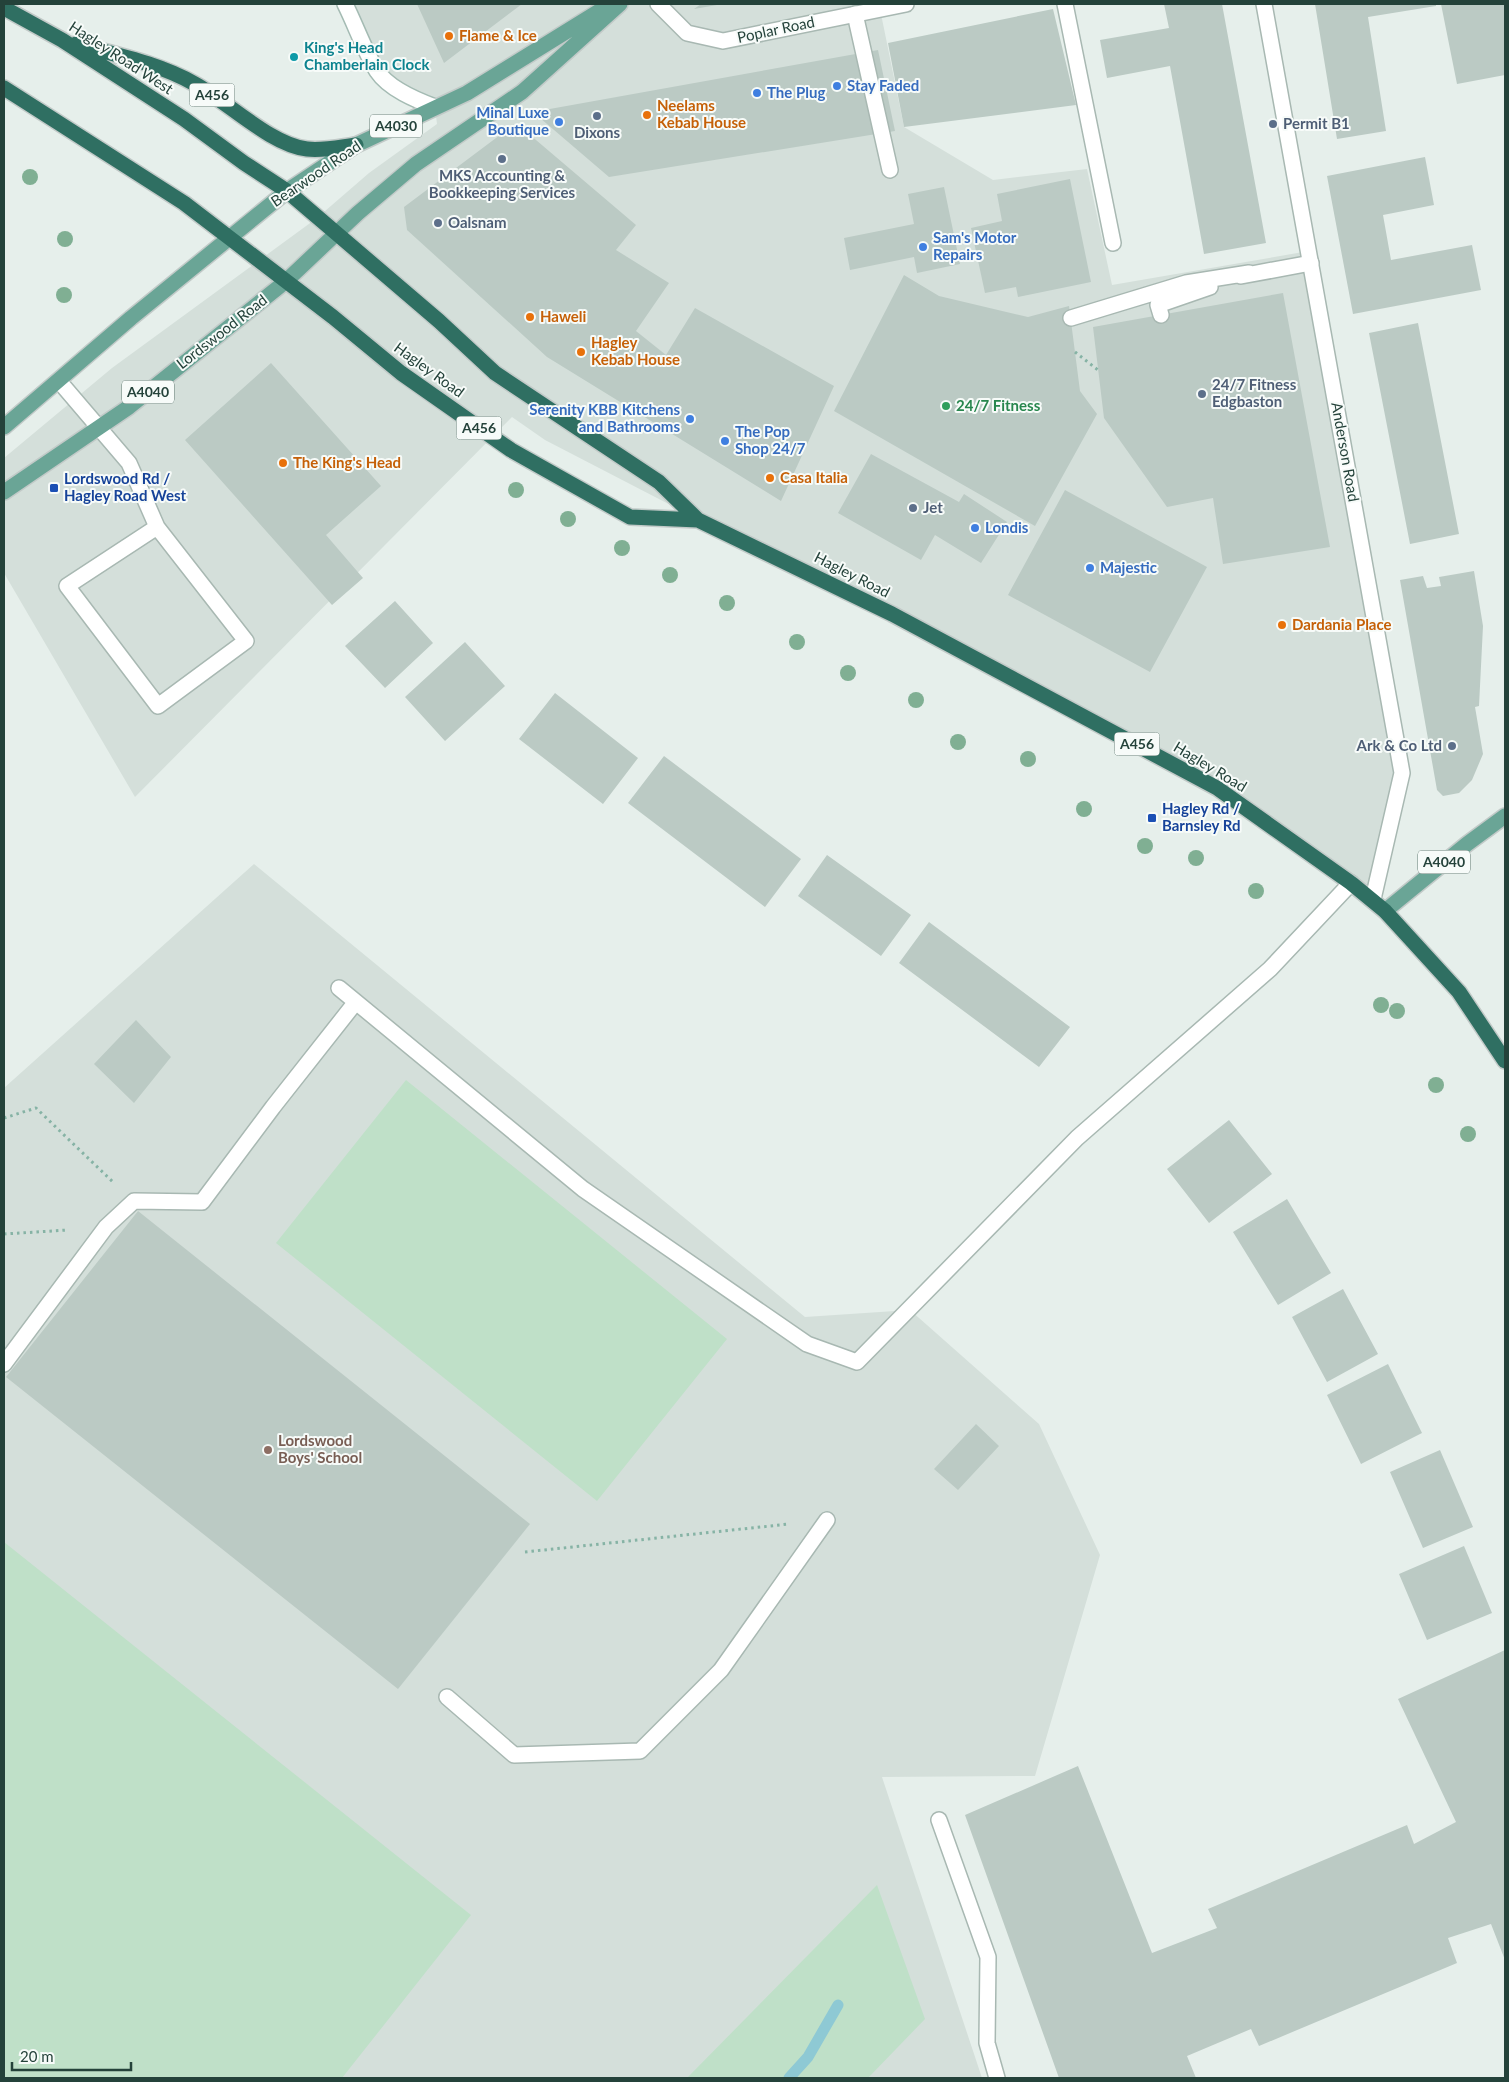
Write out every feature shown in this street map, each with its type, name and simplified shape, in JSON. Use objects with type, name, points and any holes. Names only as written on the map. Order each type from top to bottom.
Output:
[{"type":"highway","name":"Hagley Road West","points":[[4,8],[62,40],[184,119],[244,163],[287,191],[336,233]]},
{"type":"highway","name":"A456","points":[[62,40],[153,65],[195,84],[282,142],[306,150],[356,145]]},
{"type":"highway","name":"A456","points":[[4,88],[176,198],[285,282]]},
{"type":"highway","name":"Hagley Road","points":[[336,233],[439,321],[495,373],[659,482],[698,520],[900,619],[1217,788],[1373,899],[1458,992],[1505,1061]]},
{"type":"highway","name":"Hagley Road","points":[[285,282],[401,374],[511,450],[630,517],[698,520]]},
{"type":"main road","name":"Bearwood Road","points":[[228,238],[287,191],[356,145],[467,93],[612,4]]},
{"type":"main road","name":"A4030","points":[[336,233],[416,164],[522,92],[620,4]]},
{"type":"main road","name":"Lordswood Road","points":[[4,492],[129,407],[285,282],[336,233]]},
{"type":"main road","points":[[4,427],[130,318],[228,238]]},
{"type":"main road","name":"A4040","points":[[1385,911],[1467,844],[1505,816]]},
{"type":"street","points":[[345,4],[378,72],[397,89],[416,100],[435,107]]},
{"type":"street","name":"Poplar Road","points":[[658,4],[687,33],[722,41],[906,4]]},
{"type":"street","points":[[1065,4],[1113,243]]},
{"type":"street","name":"Anderson Road","points":[[1264,4],[1402,773],[1373,899]]},
{"type":"street","points":[[855,14],[890,170]]},
{"type":"street","points":[[1071,318],[1186,284],[1311,263]]},
{"type":"street","points":[[1161,314],[1158,305],[1249,273]]},
{"type":"street","points":[[59,381],[129,463],[157,527],[246,641],[158,706],[67,586],[157,527]]},
{"type":"street","points":[[339,988],[583,1189],[807,1344],[857,1362],[1077,1138],[1270,969],[1351,883]]},
{"type":"street","points":[[4,1364],[106,1227],[134,1201],[202,1202],[272,1107],[355,1003]]},
{"type":"street","points":[[447,1697],[514,1755],[640,1751],[720,1670],[827,1520]]},
{"type":"street","points":[[940,1820],[988,1957],[988,2043],[997,2078]]},
{"type":"path","points":[[1075,352],[1098,370]]},
{"type":"path","points":[[4,1118],[36,1108],[134,1201]]},
{"type":"path","points":[[4,1234],[106,1227]]},
{"type":"path","points":[[525,1552],[827,1520]]},
{"type":"shaded area","points":[[345,4],[906,4],[880,9],[904,127],[993,180],[1087,169],[1112,285],[1309,251],[1402,773],[1373,899],[1217,788],[545,440],[512,417],[135,797],[4,573],[4,458],[112,368],[317,218],[369,173],[437,124],[435,107],[378,72]]},
{"type":"shaded area","points":[[254,864],[805,1317],[910,1310],[1039,1424],[1100,1555],[1035,1776],[882,1777],[982,2078],[4,2078],[4,1088]]},
{"type":"green space","points":[[406,1080],[727,1339],[597,1501],[276,1243]]},
{"type":"green space","points":[[4,1542],[471,1915],[342,2078],[4,2078]]},
{"type":"green space","points":[[877,1885],[925,2019],[868,2078],[687,2078]]},
{"type":"building","points":[[417,4],[522,4],[444,63]]},
{"type":"building","points":[[701,4],[717,4],[717,5],[694,9]]},
{"type":"building","points":[[1164,4],[1222,4],[1266,243],[1204,254],[1170,66],[1107,78],[1100,40],[1169,28]]},
{"type":"building","points":[[1315,4],[1436,4],[1436,6],[1368,17],[1386,131],[1337,139]]},
{"type":"building","points":[[1441,4],[1505,4],[1505,75],[1457,84]]},
{"type":"building","points":[[1053,9],[1076,105],[904,127],[888,43]]},
{"type":"building","points":[[878,50],[895,131],[609,177],[533,112]]},
{"type":"building","points":[[516,123],[636,225],[616,250],[669,283],[636,331],[666,355],[695,308],[834,386],[781,501],[547,357],[407,230],[404,207]]},
{"type":"building","points":[[1425,157],[1434,205],[1383,215],[1391,260],[1472,245],[1481,290],[1353,314],[1327,176]]},
{"type":"building","points":[[1070,179],[1091,282],[1018,297],[1016,287],[985,293],[971,228],[1002,221],[997,194]]},
{"type":"building","points":[[944,187],[960,264],[917,273],[914,257],[850,270],[844,238],[914,224],[908,194]]},
{"type":"building","points":[[904,275],[939,296],[1028,317],[1069,306],[1080,391],[1097,414],[1035,526],[834,411]]},
{"type":"building","name":"24/7 Fitness Edgbaston","points":[[1283,293],[1330,547],[1223,564],[1213,498],[1167,507],[1104,418],[1093,327]]},
{"type":"building","points":[[1418,323],[1459,534],[1410,544],[1369,333]]},
{"type":"building","name":"The King's Head","points":[[271,363],[381,486],[326,535],[363,578],[332,605],[185,440]]},
{"type":"building","name":"Jet","points":[[871,454],[959,502],[964,494],[1007,522],[981,563],[935,535],[921,560],[838,513]]},
{"type":"building","points":[[1065,490],[1207,567],[1150,672],[1008,595]]},
{"type":"building","points":[[1474,571],[1483,626],[1479,706],[1475,707],[1483,754],[1472,780],[1459,793],[1443,796],[1437,790],[1400,580],[1423,576],[1427,588],[1441,586],[1439,577]]},
{"type":"building","points":[[395,601],[433,643],[385,688],[345,646]]},
{"type":"building","points":[[465,642],[505,686],[445,741],[405,697]]},
{"type":"building","points":[[555,693],[638,758],[603,804],[519,739]]},
{"type":"building","points":[[664,756],[801,859],[765,907],[628,803]]},
{"type":"building","points":[[827,855],[911,915],[881,956],[798,896]]},
{"type":"building","points":[[929,922],[1070,1027],[1039,1067],[899,963]]},
{"type":"building","points":[[136,1020],[171,1057],[134,1103],[94,1064]]},
{"type":"building","points":[[1229,1120],[1272,1174],[1209,1223],[1167,1169]]},
{"type":"building","points":[[1287,1199],[1331,1273],[1278,1305],[1233,1232]]},
{"type":"building","name":"Lordswood Boys' School","points":[[138,1211],[530,1524],[398,1689],[6,1377]]},
{"type":"building","points":[[1343,1289],[1378,1354],[1327,1382],[1292,1317]]},
{"type":"building","points":[[1388,1364],[1422,1433],[1361,1464],[1327,1395]]},
{"type":"building","points":[[976,1424],[999,1446],[958,1490],[934,1469]]},
{"type":"building","points":[[1440,1450],[1473,1527],[1423,1548],[1390,1472]]},
{"type":"building","points":[[1464,1546],[1492,1613],[1427,1640],[1399,1574]]},
{"type":"building","points":[[1505,1650],[1505,1960],[1491,1924],[1448,1938],[1457,1963],[1259,2046],[1251,2029],[1187,2056],[1196,2078],[1059,2078],[965,1815],[1078,1766],[1152,1953],[1217,1928],[1208,1909],[1407,1825],[1414,1844],[1456,1822],[1398,1699]]},
{"type":"waterway","points":[[789,2078],[808,2057],[838,2005]]},
{"type":"place","name":"Flame & Ice","points":[[449,36]]},
{"type":"place","name":"King's Head Chamberlain Clock","points":[[294,57]]},
{"type":"place","name":"Stay Faded","points":[[837,86]]},
{"type":"place","name":"The Plug","points":[[757,93]]},
{"type":"place","name":"Neelams Kebab House","points":[[647,115]]},
{"type":"place","name":"Dixons","points":[[597,116]]},
{"type":"place","name":"Minal Luxe Boutique","points":[[559,122]]},
{"type":"place","name":"Permit B1","points":[[1273,124]]},
{"type":"place","name":"MKS Accounting & Bookkeeping Services","points":[[502,159]]},
{"type":"place","name":"Oalsnam","points":[[438,223]]},
{"type":"place","name":"Sam's Motor Repairs","points":[[923,247]]},
{"type":"place","name":"Haweli","points":[[530,317]]},
{"type":"place","name":"Hagley Kebab House","points":[[581,352]]},
{"type":"place","name":"24/7 Fitness Edgbaston","points":[[1202,394]]},
{"type":"place","name":"24/7 Fitness","points":[[946,406]]},
{"type":"place","name":"Serenity KBB Kitchens and Bathrooms","points":[[690,419]]},
{"type":"place","name":"The Pop Shop 24/7","points":[[725,441]]},
{"type":"place","name":"The King's Head","points":[[283,463]]},
{"type":"place","name":"Casa Italia","points":[[770,478]]},
{"type":"place","name":"Lordswood Rd / Hagley Road West","points":[[54,488]]},
{"type":"place","name":"Jet","points":[[913,508]]},
{"type":"place","name":"Londis","points":[[975,528]]},
{"type":"place","name":"Majestic","points":[[1090,568]]},
{"type":"place","name":"Dardania Place","points":[[1282,625]]},
{"type":"place","name":"Ark & Co Ltd","points":[[1452,746]]},
{"type":"place","name":"Hagley Rd / Barnsley Rd","points":[[1152,818]]},
{"type":"place","name":"Lordswood Boys' School","points":[[268,1450]]}]
